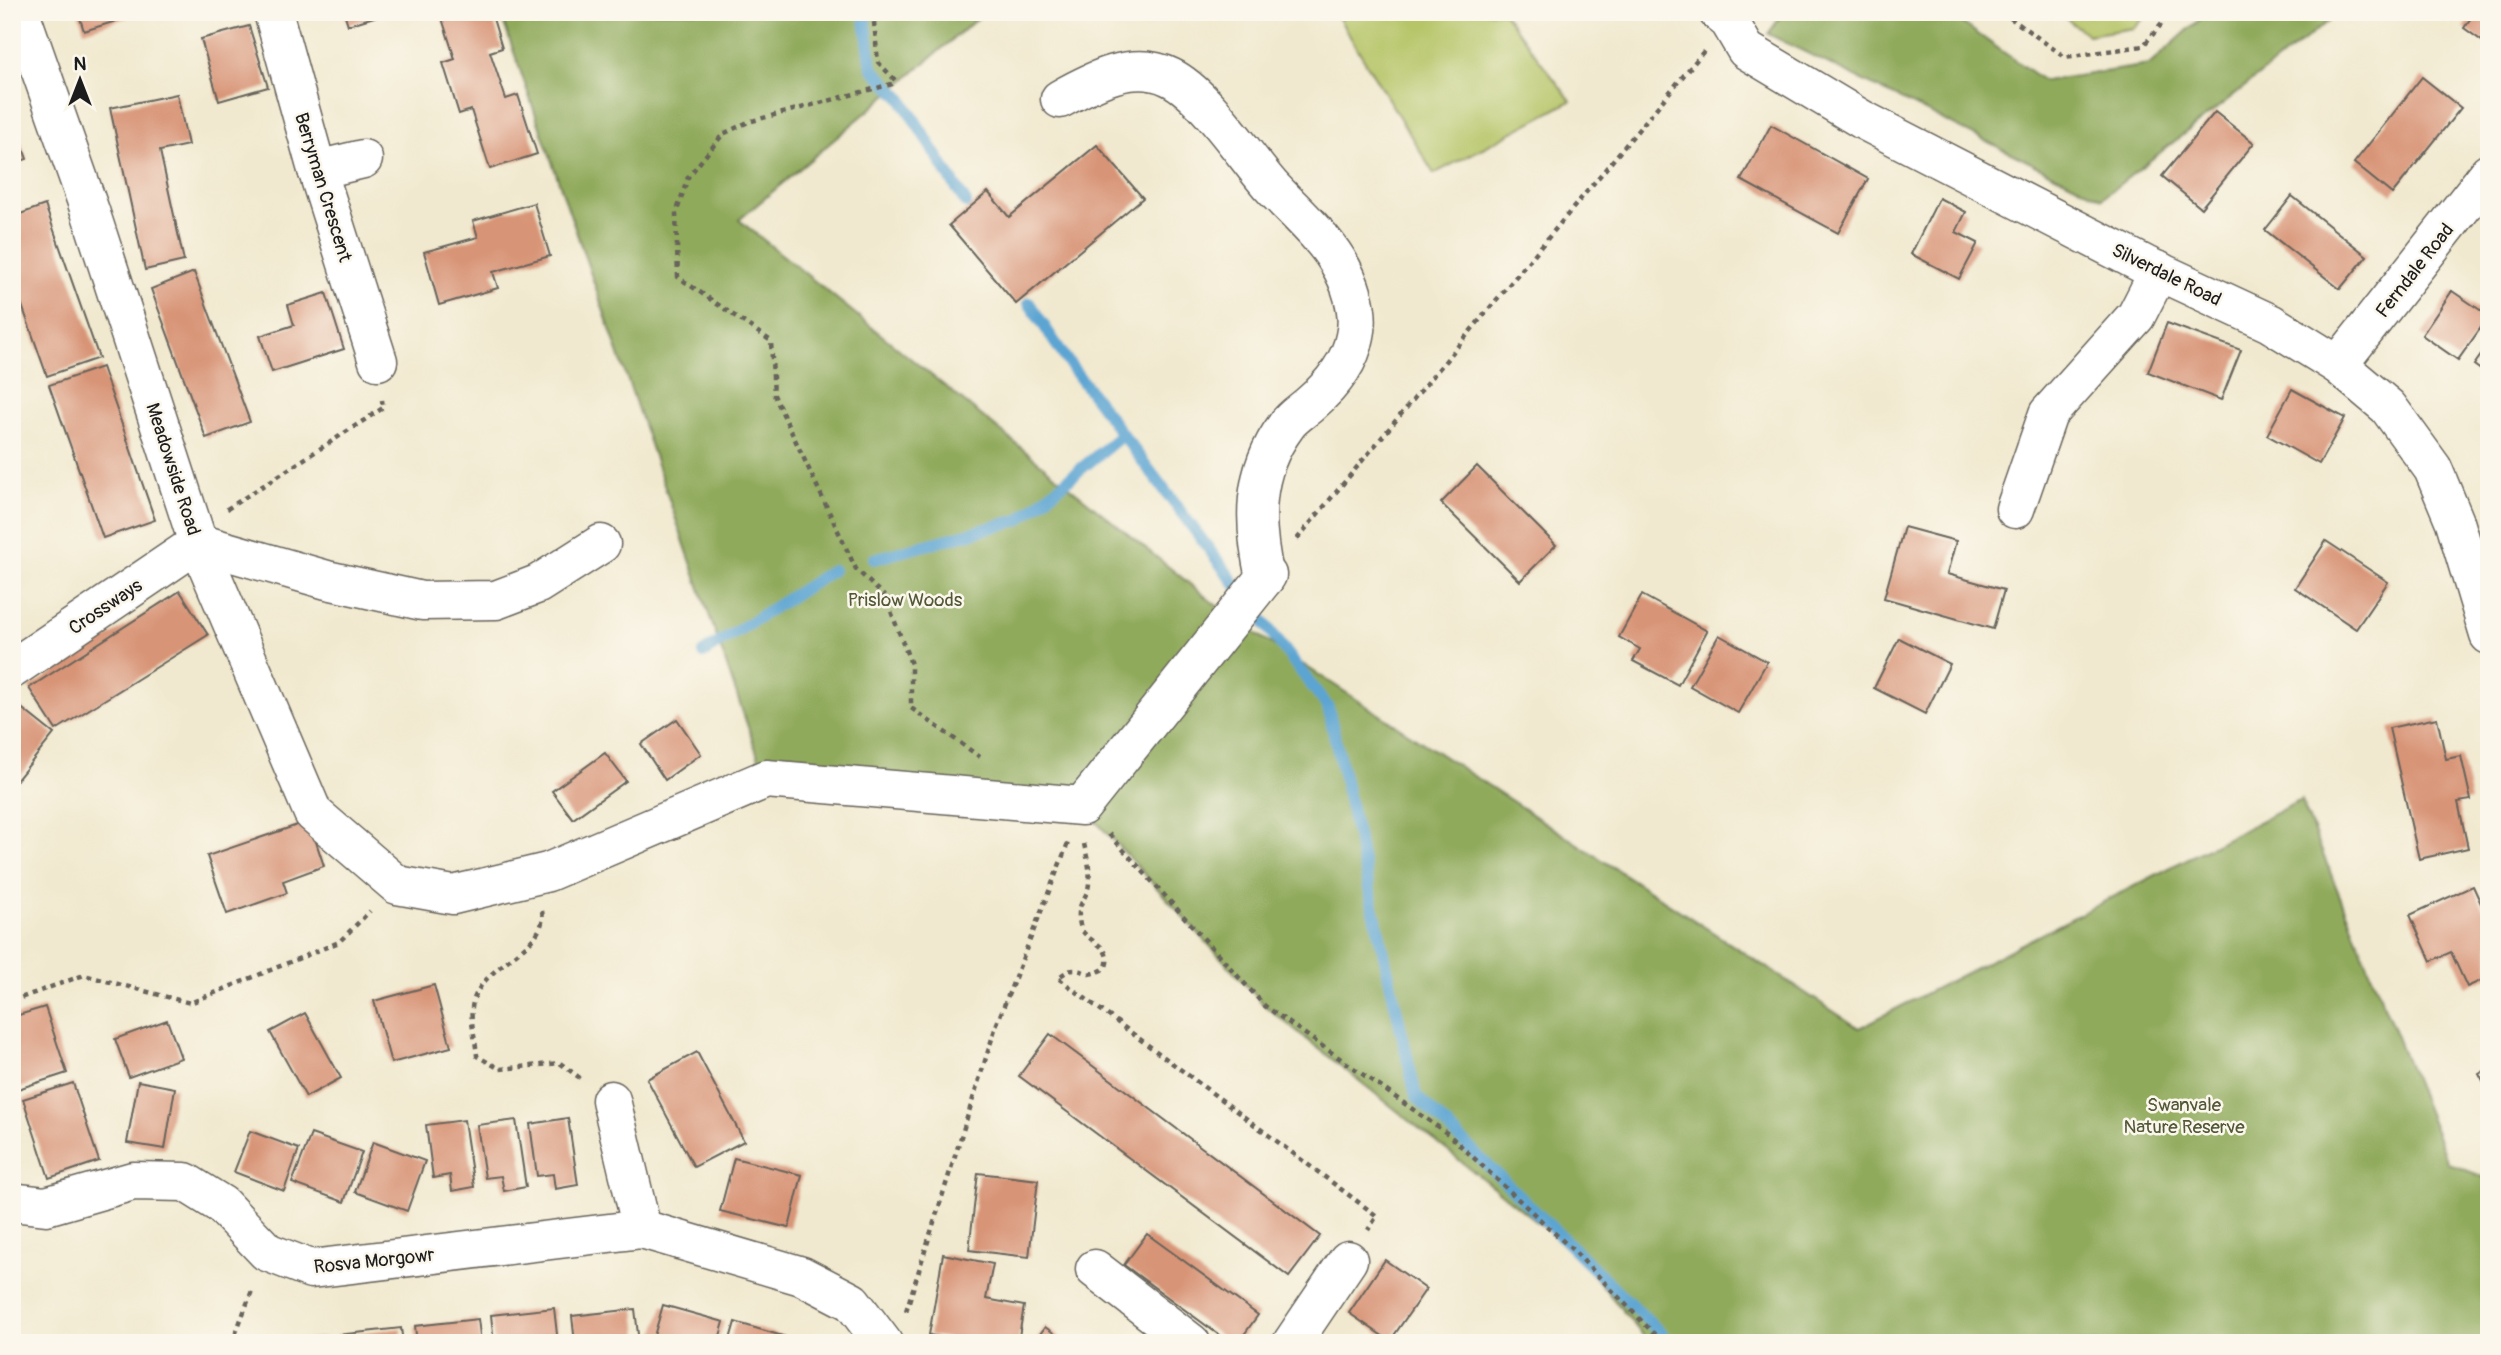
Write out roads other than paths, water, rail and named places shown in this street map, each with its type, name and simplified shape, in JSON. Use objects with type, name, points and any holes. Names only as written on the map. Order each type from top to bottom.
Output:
[{"type":"street","name":"Meadowside Road","points":[[20,12],[90,211],[196,536],[313,813],[397,885],[453,895],[548,872],[766,779],[1078,818],[1266,576],[1255,536],[1258,492],[1267,461],[1286,425],[1322,394],[1346,363],[1356,334],[1356,301],[1337,260],[1243,154],[1197,96],[1169,76],[1124,72],[1095,79],[1060,99]]},
{"type":"street","name":"Berryman Crescent","points":[[273,12],[317,170],[378,361]]},
{"type":"street","name":"Silverdale Road","points":[[1726,15],[1745,50],[1863,120],[2159,271],[2270,323],[2338,365],[2388,407],[2434,469],[2455,522],[2489,635]]},
{"type":"street","points":[[317,170],[363,159]]},
{"type":"street","name":"Ferndale Road","points":[[2338,365],[2489,173]]},
{"type":"street","points":[[2015,509],[2048,414],[2136,316],[2159,271]]},
{"type":"street","points":[[196,536],[327,580],[422,601],[496,600],[538,584],[601,544]]},
{"type":"street","name":"Crossways","points":[[12,669],[196,536]]},
{"type":"street","points":[[611,1100],[642,1229]]},
{"type":"street","name":"Rosva Morgowr","points":[[12,1202],[46,1206],[134,1181],[185,1182],[222,1205],[267,1252],[311,1269],[642,1229],[802,1276],[852,1302],[894,1330]]},
{"type":"street","points":[[1292,1343],[1348,1260]]},
{"type":"street","points":[[1095,1269],[1191,1343]]},
{"type":"waterway","points":[[864,12],[872,68],[901,98],[966,203]]},
{"type":"waterway","points":[[1029,303],[1068,362],[1239,589]]},
{"type":"waterway","points":[[874,559],[1019,520],[1122,435]]},
{"type":"waterway","points":[[703,653],[833,570]]},
{"type":"waterway","points":[[1253,608],[1328,707],[1416,1096],[1671,1343]]},
{"type":"park label","name":"Prislow Woods","points":[[905,599]]},
{"type":"park label","name":"Swanvale Nature Reserve","points":[[2184,1115]]}]
